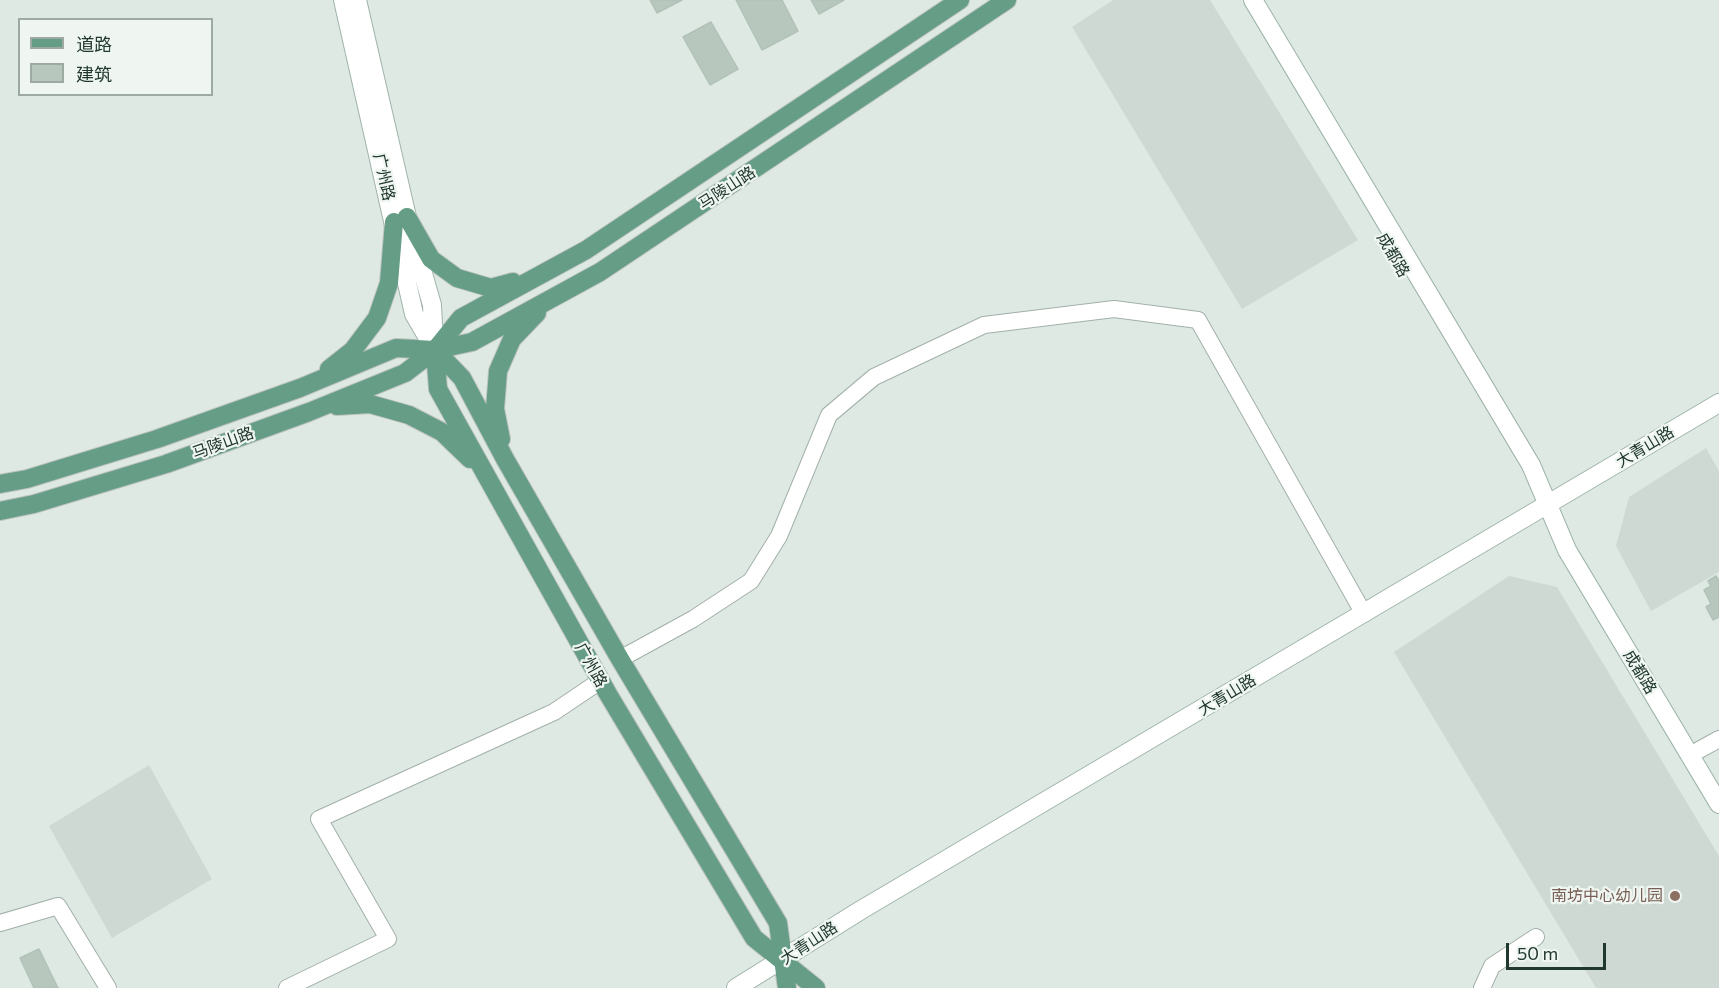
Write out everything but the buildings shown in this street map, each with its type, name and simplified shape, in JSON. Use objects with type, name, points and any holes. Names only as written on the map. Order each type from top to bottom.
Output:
[{"type":"main road","name":"马陵山路","points":[[0,512],[166,464],[324,406],[405,373],[435,350],[460,318],[605,237],[960,0]]},
{"type":"main road","name":"马陵山路","points":[[0,484],[27,479],[158,439],[309,384],[396,348],[435,350],[472,342],[600,272],[1007,0]]},
{"type":"main road","points":[[400,219],[431,259],[457,278],[491,288],[544,273]]},
{"type":"main road","points":[[309,384],[353,350],[377,318],[389,283],[400,219]]},
{"type":"main road","points":[[505,459],[495,409],[498,371],[512,339],[549,300]]},
{"type":"main road","name":"广州路","points":[[435,350],[462,378],[505,459],[620,659],[778,923],[787,988]]},
{"type":"main road","name":"广州路","points":[[435,350],[438,389],[600,681],[754,938],[816,988]]},
{"type":"main road","points":[[324,406],[370,404],[409,415],[442,432],[483,472]]},
{"type":"street","name":"广州路","points":[[343,0],[400,219],[432,305],[435,350]]},
{"type":"street","name":"广州路","points":[[357,0],[400,219]]},
{"type":"street","name":"成都路","points":[[1244,0],[1521,472],[1577,545],[1719,784]]},
{"type":"street","name":"成都路","points":[[1253,0],[1531,465],[1566,550],[1719,804]]},
{"type":"street","points":[[620,659],[693,619],[751,581],[778,536],[829,415],[874,377],[984,325],[1114,309],[1198,320],[1364,614]]},
{"type":"street","name":"大青山路","points":[[736,988],[861,910],[1719,403]]},
{"type":"street","points":[[291,987],[388,939],[320,819],[554,712],[600,681]]},
{"type":"street","points":[[1699,750],[1719,739]]},
{"type":"street","points":[[0,923],[58,906],[108,988]]},
{"type":"street","points":[[1482,988],[1492,966],[1536,937]]},
{"type":"shaded area","points":[[1113,0],[1210,0],[1358,240],[1242,309],[1072,27]]},
{"type":"shaded area","points":[[1706,448],[1719,471],[1719,572],[1651,611],[1616,546],[1629,497]]},
{"type":"shaded area","points":[[1509,576],[1557,587],[1719,856],[1719,988],[1596,988],[1394,652]]},
{"type":"shaded area","points":[[149,765],[212,879],[112,938],[49,826]]},
{"type":"place","name":"南坊中心幼儿园","points":[[1675,896]]}]
